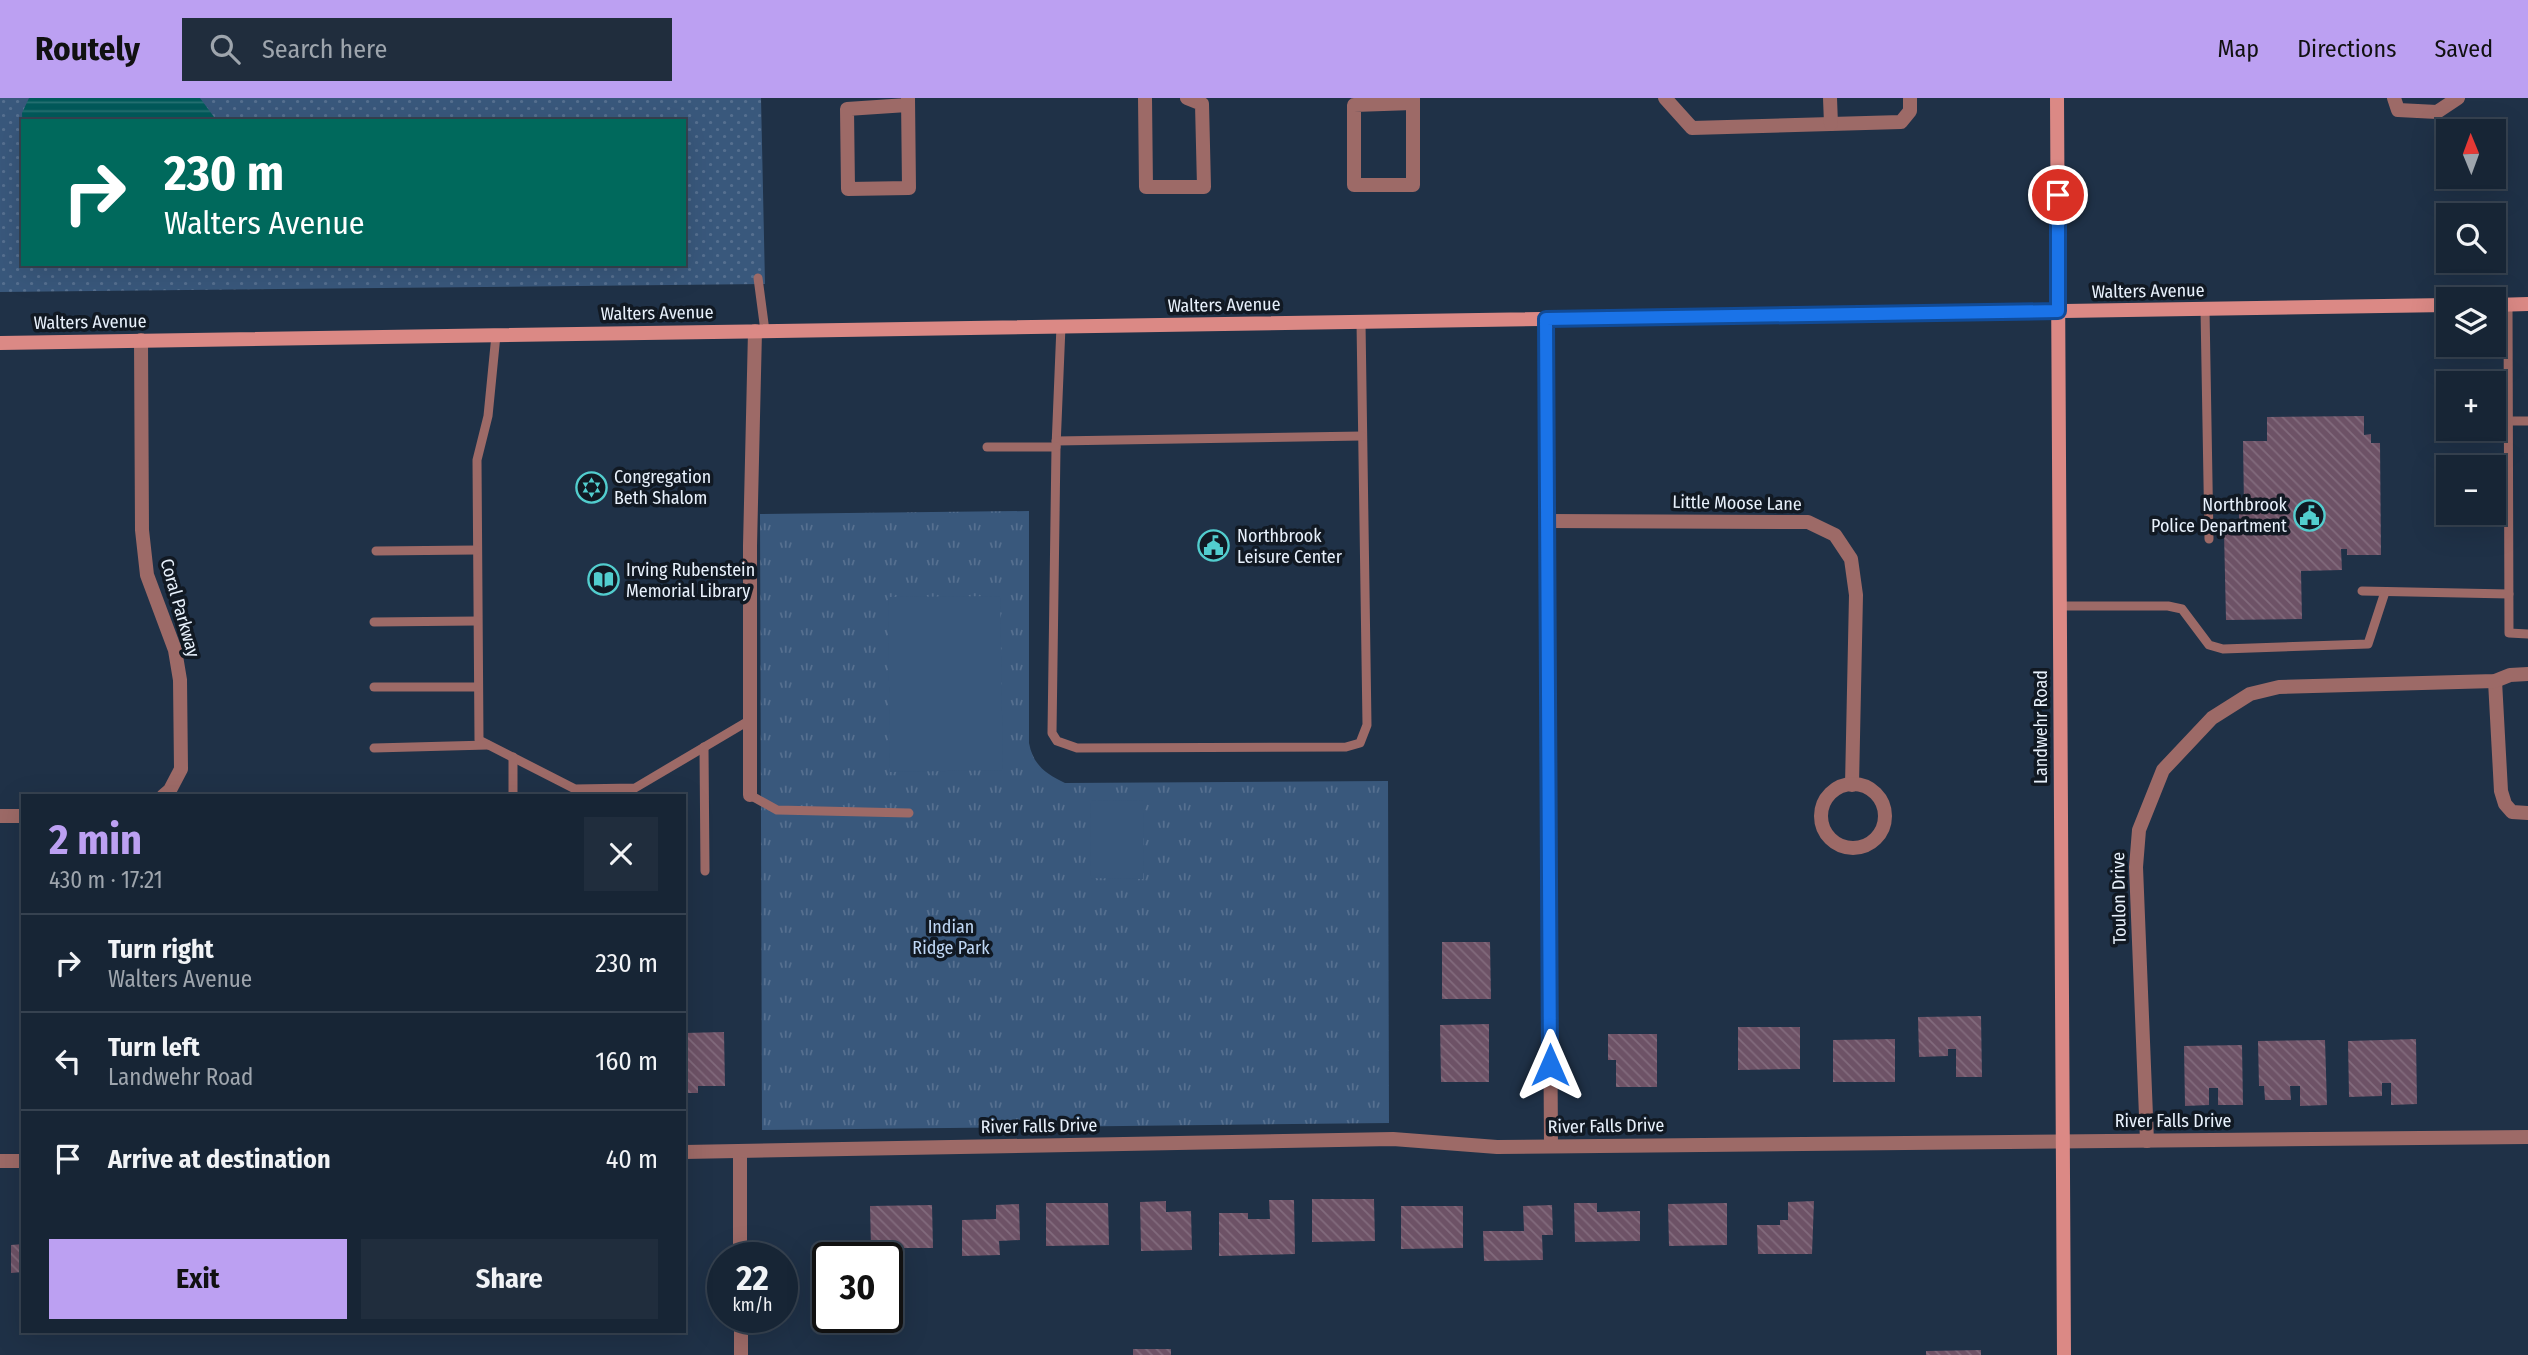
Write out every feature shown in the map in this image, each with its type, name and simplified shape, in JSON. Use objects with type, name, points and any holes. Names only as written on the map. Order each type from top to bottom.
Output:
[{"type":"main road","name":"Landwehr Road","points":[[2057,98],[2064,1355]]},
{"type":"main road","points":[[2506,305],[2528,304]]},
{"type":"main road","name":"Walters Avenue","points":[[0,342],[2436,305]]},
{"type":"street","points":[[1145,98],[1146,187],[1204,187],[1202,104],[1187,98]]},
{"type":"street","points":[[1665,98],[1692,128],[1901,122],[1910,111],[1910,98]]},
{"type":"street","points":[[1830,98],[1831,124]]},
{"type":"street","points":[[2394,98],[2398,110],[2437,112],[2458,98]]},
{"type":"street","points":[[1413,100],[1413,185],[1354,185],[1354,105],[1413,100]]},
{"type":"street","points":[[908,101],[909,188],[848,189],[847,108],[908,101]]},
{"type":"street","points":[[1546,319],[1550,1146]]},
{"type":"street","points":[[750,795],[750,546],[760,331]]},
{"type":"street","name":"Coral Parkway","points":[[141,340],[142,530],[147,575],[175,650],[180,680],[180,769],[165,794]]},
{"type":"street","name":"Little Moose Lane","points":[[1548,521],[1808,522],[1835,535],[1851,559],[1856,595],[1852,785]]},
{"type":"street","name":"Toulon Drive","points":[[2147,1141],[2136,867],[2139,830],[2163,771],[2212,718],[2250,694],[2279,687],[2495,681],[2510,675],[2528,674]]},
{"type":"street","points":[[2495,681],[2501,791],[2505,804],[2512,812],[2528,813]]},
{"type":"street","points":[[1852,785],[1868,788],[1877,796],[1883,805],[1885,818],[1876,838],[1862,847],[1849,848],[1838,845],[1827,836],[1821,816],[1824,801],[1829,795],[1839,787],[1852,785]]},
{"type":"street","points":[[0,816],[21,816]]},
{"type":"street","name":"River Falls Drive","points":[[686,1152],[1394,1139],[1497,1147],[2528,1137]]},
{"type":"street","points":[[740,1151],[740,1242]]},
{"type":"street","points":[[0,1161],[21,1161]]},
{"type":"street","points":[[741,1333],[741,1355]]},
{"type":"lane","points":[[758,278],[760,331]]},
{"type":"lane","points":[[2206,309],[2209,539]]},
{"type":"lane","points":[[1061,326],[1056,444],[1052,733],[1057,741],[1077,748],[1346,747],[1360,743],[1367,725],[1361,322]]},
{"type":"lane","points":[[496,335],[488,416],[477,460],[478,740],[575,793],[635,792],[750,720]]},
{"type":"lane","points":[[2504,357],[2508,421],[2509,633],[2528,634]]},
{"type":"lane","points":[[2508,421],[2528,421]]},
{"type":"lane","points":[[986,447],[1362,436]]},
{"type":"lane","points":[[376,551],[476,550]]},
{"type":"lane","points":[[2362,591],[2509,594]]},
{"type":"lane","points":[[2060,606],[2168,606],[2182,609],[2209,645],[2223,649],[2368,643],[2385,592]]},
{"type":"lane","points":[[374,622],[477,621]]},
{"type":"lane","points":[[374,687],[478,687]]},
{"type":"lane","points":[[374,748],[489,745]]},
{"type":"lane","points":[[704,747],[705,871]]},
{"type":"lane","points":[[513,757],[513,794]]},
{"type":"lane","points":[[750,795],[777,810],[909,813]]},
{"type":"green space","points":[[0,98],[761,98],[765,284],[0,292]]},
{"type":"green space","name":"Indian Ridge Park","points":[[1029,511],[1029,743],[1037,763],[1046,772],[1065,783],[1388,781],[1389,1123],[762,1130],[760,514]]},
{"type":"green space","points":[[1000,596],[1003,770],[890,772],[888,597]]},
{"type":"green space","points":[[1091,800],[1144,801],[1143,879],[1090,878]]},
{"type":"shaded area","points":[[29,98],[200,98],[216,119],[22,119]]},
{"type":"building","name":"Northbrook Police Department","points":[[2364,416],[2364,435],[2371,434],[2371,443],[2380,443],[2381,555],[2347,555],[2347,549],[2341,549],[2342,570],[2301,571],[2302,619],[2226,620],[2224,532],[2244,532],[2244,523],[2239,523],[2239,508],[2244,508],[2243,441],[2267,441],[2267,417]]},
{"type":"building","points":[[1442,942],[1490,942],[1491,999],[1442,999]]},
{"type":"building","points":[[1981,1016],[1982,1077],[1956,1077],[1956,1049],[1948,1049],[1948,1056],[1919,1057],[1918,1017]]},
{"type":"building","points":[[1489,1024],[1489,1082],[1441,1082],[1440,1025]]},
{"type":"building","points":[[1738,1027],[1800,1027],[1800,1069],[1738,1070]]},
{"type":"building","points":[[724,1032],[725,1086],[698,1086],[698,1093],[686,1093],[686,1033]]},
{"type":"building","points":[[1608,1034],[1657,1034],[1657,1087],[1616,1087],[1616,1060],[1608,1060]]},
{"type":"building","points":[[1895,1039],[1895,1082],[1833,1082],[1833,1040]]},
{"type":"building","points":[[2416,1039],[2417,1104],[2391,1105],[2391,1083],[2382,1083],[2382,1096],[2349,1097],[2348,1041]]},
{"type":"building","points":[[2325,1040],[2327,1105],[2300,1106],[2300,1086],[2290,1086],[2291,1100],[2265,1100],[2264,1086],[2259,1086],[2258,1041]]},
{"type":"building","points":[[2242,1045],[2243,1105],[2218,1105],[2218,1088],[2209,1088],[2209,1105],[2185,1106],[2184,1046]]},
{"type":"building","points":[[1312,1199],[1374,1199],[1375,1241],[1312,1242]]},
{"type":"building","points":[[1269,1200],[1294,1200],[1295,1254],[1219,1256],[1219,1213],[1248,1213],[1248,1219],[1270,1219]]},
{"type":"building","points":[[1166,1201],[1166,1212],[1191,1211],[1192,1250],[1141,1251],[1140,1202]]},
{"type":"building","points":[[1814,1201],[1812,1254],[1758,1254],[1757,1225],[1780,1225],[1780,1220],[1788,1220],[1788,1202]]},
{"type":"building","points":[[1046,1203],[1108,1203],[1109,1245],[1046,1246]]},
{"type":"building","points":[[1574,1203],[1597,1203],[1597,1212],[1640,1211],[1640,1241],[1575,1242]]},
{"type":"building","points":[[1727,1203],[1727,1245],[1669,1246],[1668,1204]]},
{"type":"building","points":[[1019,1204],[1020,1240],[999,1241],[1000,1255],[962,1256],[962,1220],[996,1219],[996,1205]]},
{"type":"building","points":[[932,1205],[933,1248],[903,1248],[903,1242],[871,1242],[870,1206]]},
{"type":"building","points":[[1552,1205],[1553,1235],[1542,1235],[1543,1260],[1484,1261],[1483,1231],[1524,1231],[1523,1206]]},
{"type":"building","points":[[1401,1206],[1463,1206],[1463,1248],[1401,1249]]},
{"type":"building","points":[[21,1244],[21,1272],[11,1273],[11,1245]]},
{"type":"building","points":[[1133,1349],[1171,1349],[1171,1355],[1133,1355]]},
{"type":"building","points":[[1981,1350],[1981,1355],[1926,1355],[1926,1351]]},
{"type":"place","name":"Congregation Beth Shalom","points":[[591,487]]},
{"type":"place","name":"Northbrook Police Department","points":[[2310,515]]},
{"type":"place","name":"Northbrook Leisure Center","points":[[1214,546]]},
{"type":"place","name":"Irving Rubenstein Memorial Library","points":[[603,580]]},
{"type":"route","points":[[1550,1065],[1546,319],[2058,311],[2058,195]]}]
